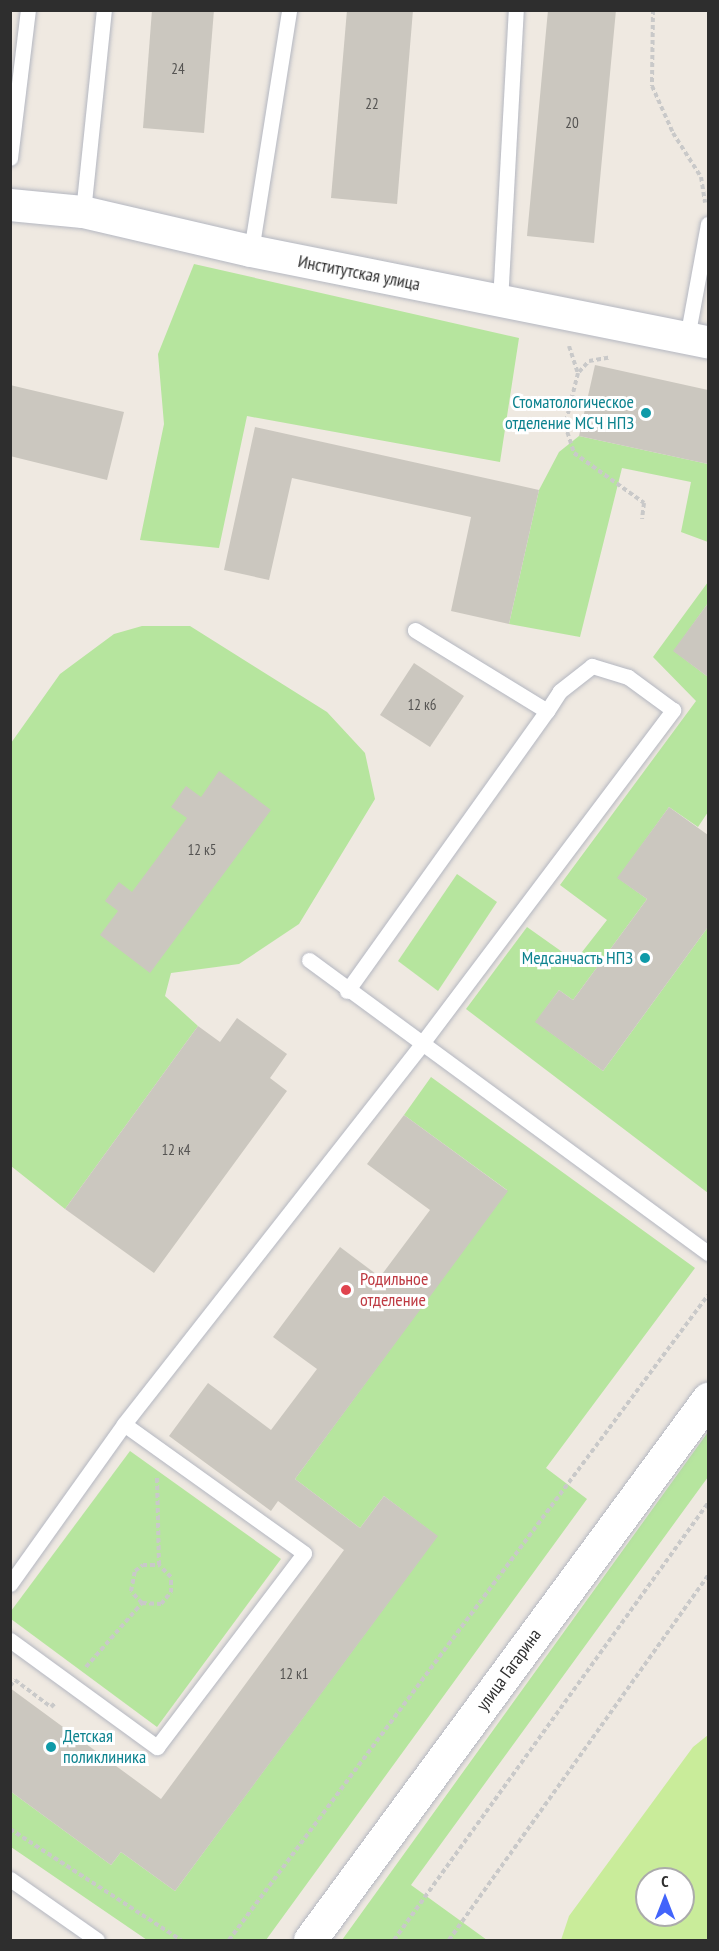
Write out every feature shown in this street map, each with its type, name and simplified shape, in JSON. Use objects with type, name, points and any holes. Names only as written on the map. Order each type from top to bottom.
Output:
[{"type":"main road","name":"улица Гагарина","points":[[310,1941],[708,1399]]},
{"type":"street","name":"Институтская улица","points":[[10,205],[83,212],[251,251],[552,314],[698,340]]},
{"type":"lane","points":[[10,158],[20,100],[28,10]]},
{"type":"lane","points":[[83,212],[104,10]]},
{"type":"lane","points":[[251,251],[289,10]]},
{"type":"lane","points":[[500,302],[516,10]]},
{"type":"lane","points":[[698,340],[708,224]]},
{"type":"lane","points":[[415,630],[547,711]]},
{"type":"lane","points":[[10,1584],[124,1424],[420,1046],[672,710],[628,677],[592,666],[560,690],[347,991]]},
{"type":"lane","points":[[309,960],[420,1046],[708,1253]]},
{"type":"lane","points":[[10,1640],[158,1748],[304,1553],[124,1424]]},
{"type":"lane","points":[[10,1879],[97,1941]]},
{"type":"path","points":[[653,10],[652,86],[673,133],[701,177],[708,224]]},
{"type":"path","points":[[552,314],[577,360],[578,373],[565,425],[574,453],[644,502],[642,519]]},
{"type":"path","points":[[229,1941],[708,1295]]},
{"type":"path","points":[[10,1686],[15,1680],[51,1707],[142,1604],[160,1604],[171,1592],[171,1577],[159,1565],[156,1447]]},
{"type":"path","points":[[394,1941],[708,1503]]},
{"type":"path","points":[[142,1604],[131,1591],[130,1580],[143,1565],[159,1565]]},
{"type":"path","points":[[449,1941],[708,1576]]},
{"type":"path","points":[[10,1829],[181,1941]]},
{"type":"green space","points":[[194,264],[519,338],[500,462],[247,416],[219,548],[140,540],[164,424],[158,354]]},
{"type":"green space","points":[[579,436],[708,464],[708,542],[681,532],[691,482],[622,468],[580,637],[509,624],[539,490],[559,452]]},
{"type":"green space","points":[[708,582],[708,603],[674,651],[708,677],[708,812],[698,827],[669,807],[618,878],[647,899],[573,1000],[559,990],[536,1022],[603,1071],[708,927],[708,1193],[466,1009],[527,927],[575,961],[607,920],[560,885],[696,701],[653,657]]},
{"type":"green space","points":[[142,626],[190,626],[327,712],[365,753],[375,799],[299,924],[239,964],[171,973],[165,996],[198,1026],[65,1209],[11,1166],[11,743],[60,674],[114,634]]},
{"type":"green space","points":[[457,874],[497,902],[438,991],[398,961]]},
{"type":"green space","points":[[431,1077],[695,1268],[546,1468],[587,1499],[266,1940],[147,1940],[11,1847],[10,1791],[111,1865],[121,1852],[175,1891],[437,1536],[384,1496],[360,1528],[295,1479],[507,1190],[404,1115]]},
{"type":"green space","points":[[708,1432],[708,1477],[411,1885],[487,1940],[342,1940]]},
{"type":"green space","points":[[130,1451],[281,1559],[157,1727],[11,1619],[11,1611]]},
{"type":"green space","points":[[708,1735],[708,1940],[561,1940],[569,1916],[693,1747]]},
{"type":"building","points":[[152,10],[214,10],[204,133],[143,128]]},
{"type":"building","points":[[347,10],[413,10],[397,204],[331,198]]},
{"type":"building","points":[[548,10],[616,10],[594,243],[527,236]]},
{"type":"building","name":"Стоматологическое отделение МСЧ НПЗ","points":[[595,365],[708,390],[708,464],[579,436]]},
{"type":"building","points":[[10,385],[124,412],[107,480],[10,456]]},
{"type":"building","points":[[255,427],[539,490],[509,624],[451,611],[471,517],[292,478],[269,580],[224,570]]},
{"type":"building","points":[[708,603],[708,677],[673,651]]},
{"type":"building","points":[[414,663],[464,696],[430,747],[380,715]]},
{"type":"building","points":[[219,771],[271,810],[150,973],[100,935],[118,911],[105,901],[119,882],[132,892],[187,818],[171,807],[186,786],[201,797]]},
{"type":"building","name":"Медсанчасть НПЗ","points":[[669,807],[708,835],[708,927],[603,1071],[535,1022],[559,990],[573,1000],[647,899],[617,878]]},
{"type":"building","points":[[237,1018],[287,1054],[270,1078],[287,1091],[154,1273],[65,1209],[198,1026],[220,1042]]},
{"type":"building","points":[[404,1115],[508,1191],[295,1479],[360,1528],[384,1496],[438,1536],[175,1891],[121,1852],[111,1865],[10,1791],[10,1688],[161,1799],[344,1550],[278,1501],[271,1511],[169,1436],[208,1383],[271,1430],[317,1369],[273,1337],[340,1247],[380,1277],[430,1210],[367,1164]]},
{"type":"place","name":"Стоматологическое отделение МСЧ НПЗ","points":[[646,413]]},
{"type":"place","name":"Медсанчасть НПЗ","points":[[645,958]]},
{"type":"place","name":"Родильное отделение","points":[[346,1290]]},
{"type":"place","name":"Детская поликлиника","points":[[51,1747]]}]
